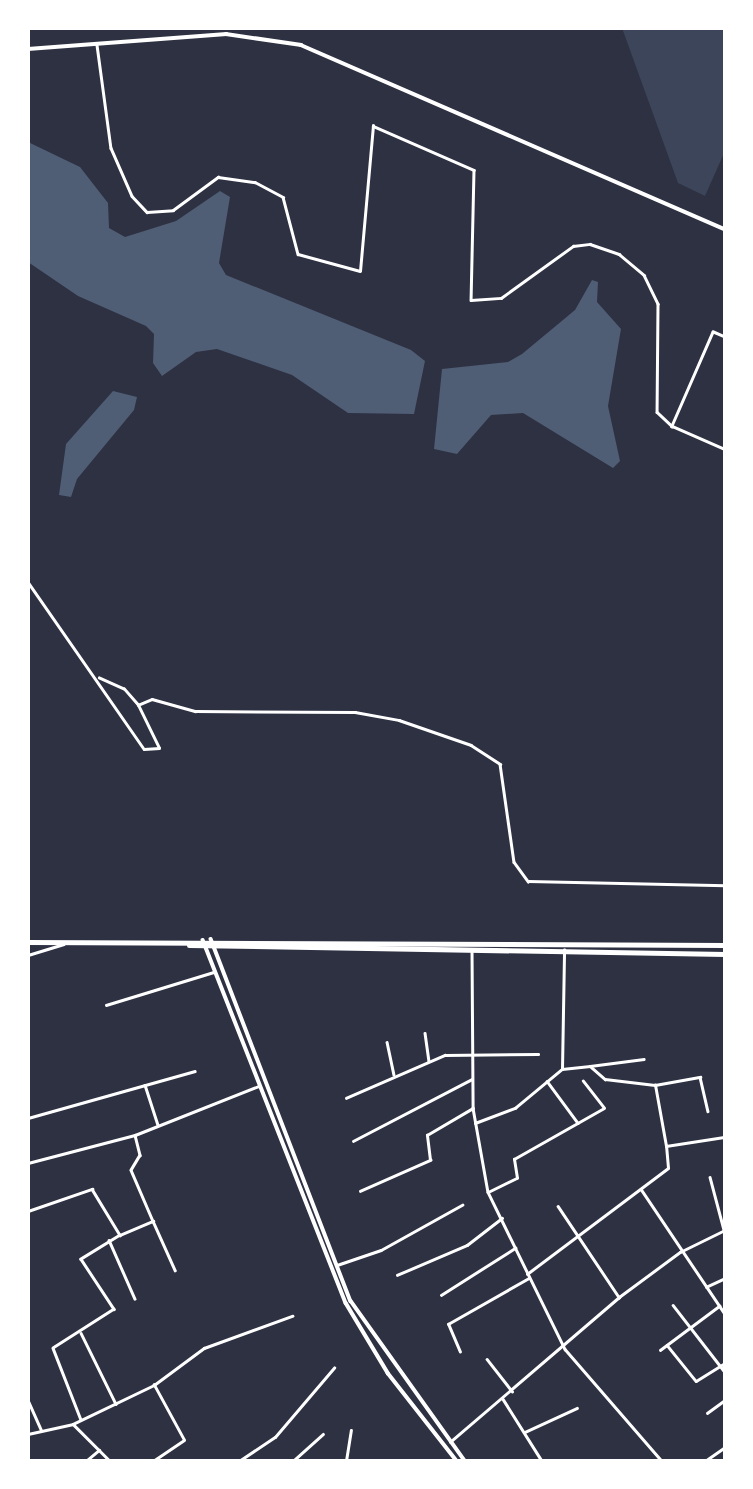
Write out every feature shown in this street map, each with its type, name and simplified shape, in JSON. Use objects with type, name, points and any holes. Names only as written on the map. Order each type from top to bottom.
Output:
[{"type":"highway","points":[[28,942],[184,944],[211,939],[725,945]]},
{"type":"highway","points":[[395,940],[396,950]]},
{"type":"highway","points":[[184,944],[205,949],[472,949],[725,954]]},
{"type":"street","points":[[226,28],[226,34]]},
{"type":"street","points":[[28,49],[226,34],[291,43],[340,58],[725,229]]},
{"type":"street","points":[[97,45],[111,148],[132,196],[147,212],[173,210],[218,177],[255,182],[283,197],[299,254],[360,271],[373,126],[474,170],[471,300],[501,298],[573,246],[590,244],[619,254],[644,275],[658,304],[657,412],[672,426],[725,449]]},
{"type":"street","points":[[672,426],[713,332],[725,337]]},
{"type":"street","points":[[28,582],[99,678],[144,749],[155,751],[159,740],[138,705],[124,689],[99,678]]},
{"type":"street","points":[[138,705],[152,699],[195,711],[355,712],[399,720],[471,745],[500,764],[514,862],[528,881],[725,885]]},
{"type":"street","points":[[211,939],[337,1265],[375,1342],[465,1461]]},
{"type":"street","points":[[203,940],[259,1086],[369,1346],[457,1461]]},
{"type":"street","points":[[28,955],[63,944]]},
{"type":"street","points":[[472,949],[470,1053],[473,1108],[488,1192],[565,1349],[662,1461]]},
{"type":"street","points":[[562,1069],[564,950]]},
{"type":"street","points":[[106,1005],[214,972]]},
{"type":"street","points":[[425,1033],[429,1061]]},
{"type":"street","points":[[387,1042],[394,1074]]},
{"type":"street","points":[[346,1098],[394,1074],[429,1061],[470,1053],[538,1054]]},
{"type":"street","points":[[248,1058],[255,1054]]},
{"type":"street","points":[[475,1123],[514,1108],[562,1069],[644,1059]]},
{"type":"street","points":[[590,1066],[605,1079],[655,1086],[700,1077],[708,1111]]},
{"type":"street","points":[[28,1118],[195,1071]]},
{"type":"street","points":[[353,1141],[472,1079]]},
{"type":"street","points":[[547,1081],[578,1124]]},
{"type":"street","points":[[488,1192],[517,1178],[514,1159],[604,1107],[583,1081]]},
{"type":"street","points":[[145,1085],[158,1126]]},
{"type":"street","points":[[28,1163],[135,1135],[259,1086]]},
{"type":"street","points":[[460,1352],[447,1324],[528,1276],[669,1167],[655,1086]]},
{"type":"street","points":[[360,1191],[430,1160],[427,1135],[473,1108]]},
{"type":"street","points":[[135,1135],[140,1155],[131,1170],[175,1270]]},
{"type":"street","points":[[666,1146],[725,1137]]},
{"type":"street","points":[[450,1442],[565,1349],[619,1297],[680,1252],[725,1230],[710,1177]]},
{"type":"street","points":[[641,1188],[680,1252],[725,1314]]},
{"type":"street","points":[[28,1212],[92,1189],[120,1235]]},
{"type":"street","points":[[337,1265],[381,1250],[462,1205]]},
{"type":"street","points":[[558,1206],[619,1297]]},
{"type":"street","points":[[397,1275],[467,1245],[502,1218]]},
{"type":"street","points":[[82,1420],[53,1348],[81,1333],[114,1309],[81,1259],[109,1240],[153,1221]]},
{"type":"street","points":[[109,1240],[135,1299]]},
{"type":"street","points":[[442,1295],[515,1248]]},
{"type":"street","points":[[706,1287],[725,1278]]},
{"type":"street","points":[[673,1305],[725,1372]]},
{"type":"street","points":[[660,1350],[719,1306]]},
{"type":"street","points":[[28,1434],[73,1424],[154,1385],[204,1348],[292,1317]]},
{"type":"street","points":[[81,1333],[116,1404]]},
{"type":"street","points":[[369,1346],[375,1342]]},
{"type":"street","points":[[667,1345],[696,1381],[725,1363]]},
{"type":"street","points":[[486,1359],[512,1391]]},
{"type":"street","points":[[239,1461],[275,1437],[334,1368]]},
{"type":"street","points":[[153,1461],[184,1440],[154,1385]]},
{"type":"street","points":[[503,1399],[542,1461]]},
{"type":"street","points":[[28,1400],[42,1430]]},
{"type":"street","points":[[708,1413],[725,1400]]},
{"type":"street","points":[[524,1432],[577,1408]]},
{"type":"street","points":[[73,1424],[110,1461]]},
{"type":"street","points":[[346,1461],[351,1430]]},
{"type":"street","points":[[293,1461],[323,1434]]},
{"type":"street","points":[[705,1461],[725,1447]]},
{"type":"street","points":[[86,1461],[99,1450]]},
{"type":"shaded area","points":[[622,28],[725,28],[725,151],[705,196],[678,183]]},
{"type":"shaded area","points":[[28,142],[80,167],[108,203],[109,228],[125,237],[176,221],[220,191],[230,197],[219,263],[226,275],[411,350],[425,361],[414,414],[348,413],[292,375],[217,349],[196,352],[162,376],[153,363],[154,334],[146,326],[78,296],[28,262]]},
{"type":"shaded area","points":[[592,280],[598,282],[597,302],[621,329],[608,406],[620,461],[613,468],[523,413],[491,415],[457,454],[434,449],[442,369],[508,362],[522,354],[575,310]]},
{"type":"shaded area","points":[[113,391],[137,397],[134,410],[77,479],[71,497],[59,495],[66,444]]}]
